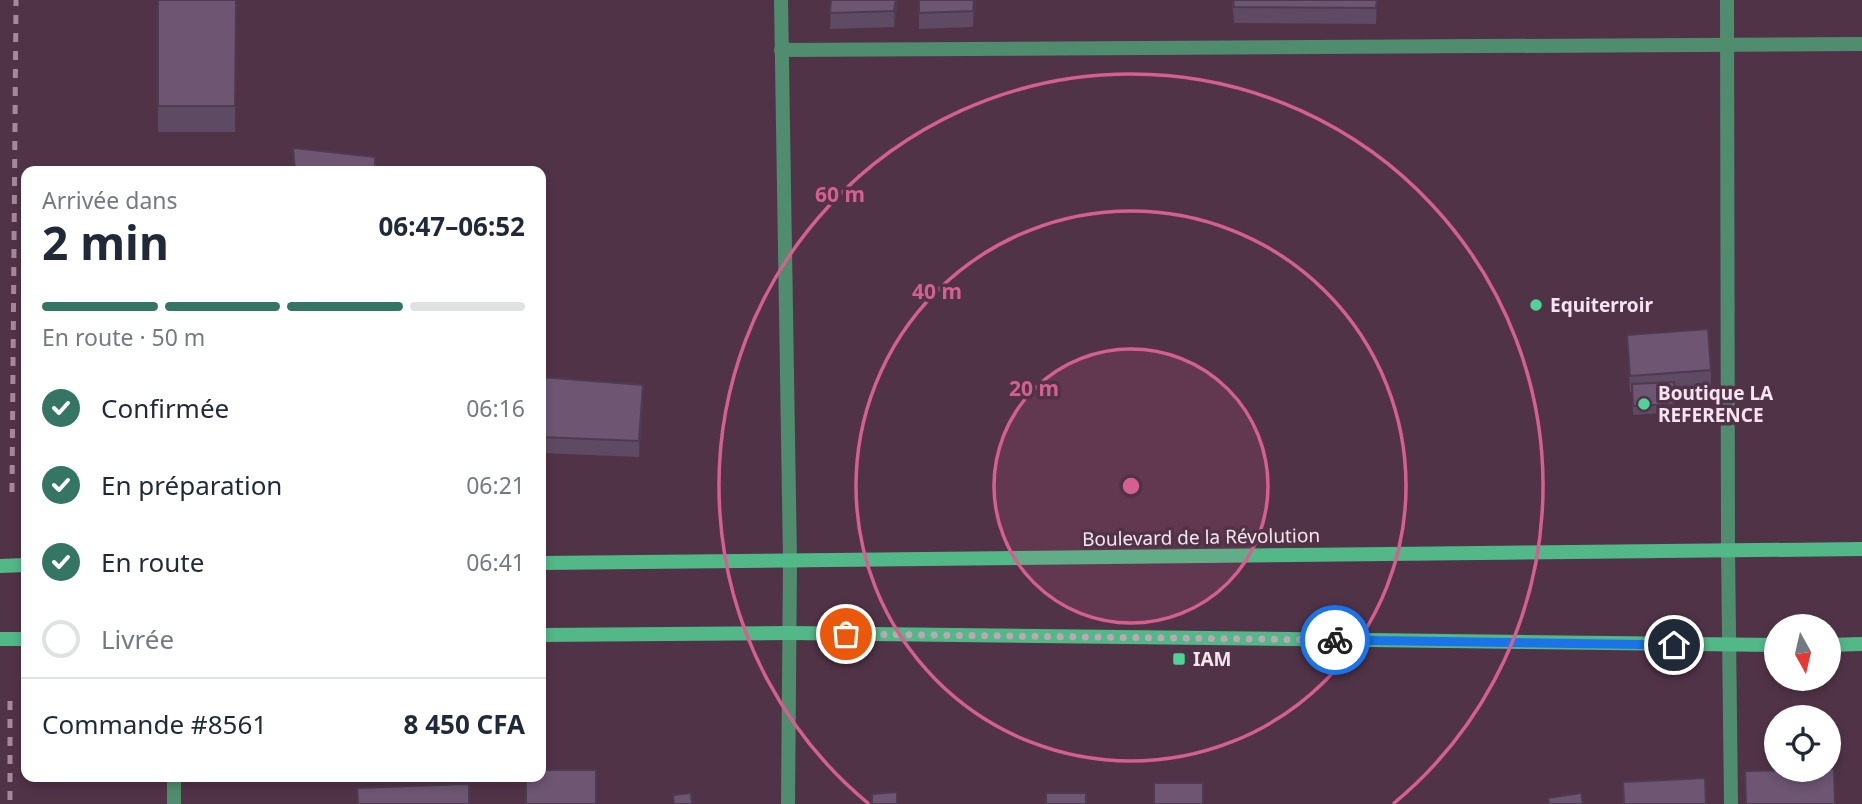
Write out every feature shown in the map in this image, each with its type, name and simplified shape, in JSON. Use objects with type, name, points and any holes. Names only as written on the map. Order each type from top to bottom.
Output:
[{"type":"main road","name":"Boulevard de la Révolution","points":[[546,563],[1862,549]]},
{"type":"main road","points":[[0,566],[21,565]]},
{"type":"main road","points":[[546,635],[790,633],[1764,645]]},
{"type":"main road","points":[[0,639],[21,639]]},
{"type":"main road","points":[[1841,645],[1862,644]]},
{"type":"street","points":[[781,0],[790,561],[788,804]]},
{"type":"street","points":[[1727,0],[1731,804]]},
{"type":"street","points":[[781,50],[1862,44]]},
{"type":"street","points":[[174,782],[174,804]]},
{"type":"building","points":[[158,0],[236,0],[235,106],[158,106]]},
{"type":"building","points":[[831,0],[896,0],[894,11],[830,13]]},
{"type":"building","points":[[919,0],[974,0],[973,11],[919,13]]},
{"type":"building","points":[[1233,0],[1377,0],[1376,8],[1234,7]]},
{"type":"building","points":[[293,148],[375,157],[375,166],[294,166]]},
{"type":"building","points":[[1708,329],[1711,370],[1630,376],[1627,335]]},
{"type":"building","points":[[546,377],[643,385],[639,441],[546,437]]},
{"type":"building","points":[[1674,382],[1675,404],[1633,406],[1632,384]]},
{"type":"building","points":[[546,770],[596,770],[596,804],[526,804],[526,782],[546,782]]},
{"type":"building","points":[[1745,771],[1764,771],[1764,782],[1834,782],[1835,804],[1746,804]]},
{"type":"building","points":[[1705,778],[1706,804],[1624,804],[1623,782]]},
{"type":"building","points":[[1154,783],[1203,783],[1203,804],[1154,804]]},
{"type":"building","points":[[469,784],[469,804],[358,804],[357,788]]},
{"type":"building","points":[[897,792],[897,804],[872,804],[872,794]]},
{"type":"building","points":[[691,793],[692,804],[674,804],[673,795]]},
{"type":"building","points":[[1046,793],[1086,793],[1086,804],[1046,804]]},
{"type":"building","points":[[1581,793],[1583,804],[1549,804],[1548,798]]},
{"type":"railway","points":[[12,492],[16,0]]},
{"type":"railway","points":[[10,701],[10,804]]},
{"type":"way so far","points":[[846,634],[1335,640]]},
{"type":"place","name":"Equiterroir","points":[[1536,305]]},
{"type":"place","name":"Boutique LA REFERENCE","points":[[1644,404]]},
{"type":"place","name":"IAM","points":[[1179,659]]},
{"type":"route","points":[[1335,640],[1674,645]]}]
